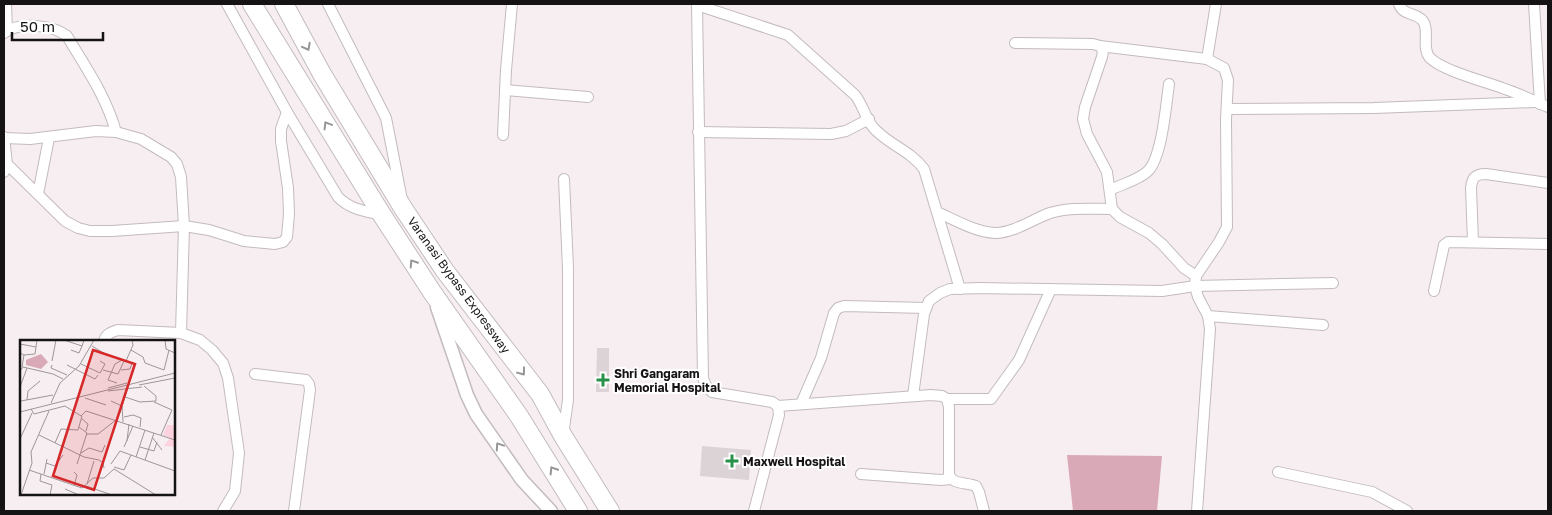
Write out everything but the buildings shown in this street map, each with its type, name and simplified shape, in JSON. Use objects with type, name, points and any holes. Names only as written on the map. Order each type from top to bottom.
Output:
[{"type":"highway","name":"Varanasi Bypass Expressway","points":[[252,4],[382,215],[432,292],[519,416],[578,511]]},
{"type":"highway","name":"Varanasi Bypass Expressway","points":[[284,4],[322,74],[403,208],[445,271],[540,394],[563,436],[610,511]]},
{"type":"street","points":[[6,4],[6,31],[25,26],[49,27],[59,30],[67,36],[110,110],[116,132]]},
{"type":"street","points":[[227,4],[287,112],[338,197],[346,205],[358,210],[382,215]]},
{"type":"street","points":[[328,4],[386,118],[403,208]]},
{"type":"street","points":[[504,135],[505,90],[512,4]]},
{"type":"street","points":[[960,289],[924,169],[916,158],[884,137],[872,126],[862,104],[855,95],[788,35],[779,30],[697,4],[703,378],[706,386],[712,392],[772,402],[778,406],[913,396],[942,396],[947,399],[991,399],[1019,360],[1051,289]]},
{"type":"street","points":[[1207,59],[1216,4]]},
{"type":"street","points":[[1399,4],[1405,12],[1418,16],[1423,21],[1427,52],[1436,62],[1541,104]]},
{"type":"street","points":[[1534,4],[1541,104]]},
{"type":"street","points":[[1015,43],[1093,44],[1207,59],[1224,68],[1228,80],[1227,227],[1196,281]]},
{"type":"street","points":[[1100,46],[1103,51],[1102,57],[1083,118],[1087,134],[1107,172],[1112,209],[1120,217],[1149,233],[1162,244],[1196,281],[1198,298],[1208,316],[1210,329],[1197,511]]},
{"type":"street","points":[[1110,190],[1141,176],[1152,165],[1159,148],[1169,84]]},
{"type":"street","points":[[505,90],[588,97]]},
{"type":"street","points":[[1227,109],[1541,104]]},
{"type":"street","points":[[181,333],[184,226],[181,178],[176,164],[171,157],[141,139],[116,132],[96,131],[49,138],[4,137],[5,168],[38,194],[65,222],[78,228],[90,231],[105,231],[184,226],[209,230],[244,241],[275,244],[282,242],[287,237],[289,214],[288,188],[281,129],[287,112]]},
{"type":"street","points":[[698,132],[831,134],[846,130],[869,119]]},
{"type":"street","points":[[38,194],[49,138]]},
{"type":"street","points":[[1473,242],[1471,188],[1474,177],[1479,174],[1486,174],[1548,183]]},
{"type":"street","points":[[563,436],[568,400],[568,268],[564,179]]},
{"type":"street","points":[[937,212],[973,228],[995,233],[1065,210],[1079,208],[1112,209]]},
{"type":"street","points":[[1434,291],[1444,244],[1448,242],[1548,244]]},
{"type":"street","points":[[913,396],[924,314],[929,301],[940,293],[960,289],[1162,291],[1196,281],[1333,283]]},
{"type":"street","points":[[432,292],[467,395],[476,414],[522,480],[551,511]]},
{"type":"street","points":[[802,404],[821,358],[834,313],[838,308],[844,306],[926,308]]},
{"type":"street","points":[[1208,316],[1323,326]]},
{"type":"street","points":[[104,340],[111,332],[118,330],[181,333],[200,340],[223,363],[228,378],[238,442],[239,469],[235,491],[223,511]]},
{"type":"street","points":[[255,374],[306,380],[309,384],[310,390],[294,511]]},
{"type":"street","points":[[947,399],[950,479]]},
{"type":"street","points":[[754,511],[779,415],[778,406]]},
{"type":"street","points":[[1278,472],[1372,492],[1407,511]]},
{"type":"street","points":[[861,474],[941,480],[950,479],[954,482],[976,486],[984,511]]},
{"type":"shaded area","points":[[1067,455],[1162,456],[1157,511],[1073,511]]},
{"type":"place","name":"Shri Gangaram Memorial Hospital","points":[[603,380]]},
{"type":"place","name":"Maxwell Hospital","points":[[732,461]]}]
